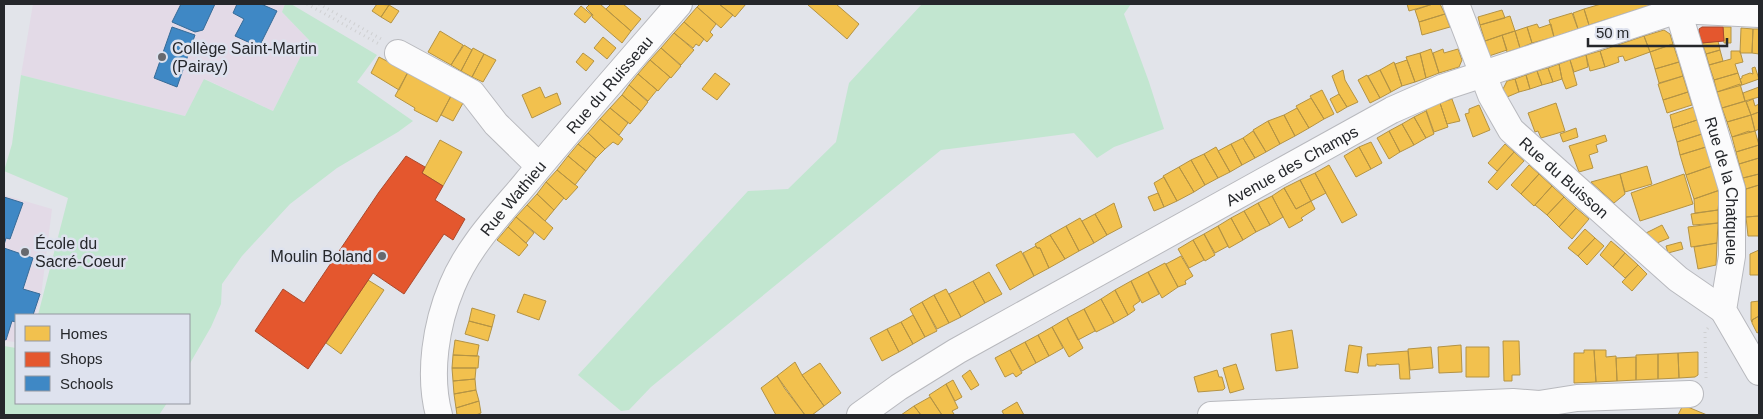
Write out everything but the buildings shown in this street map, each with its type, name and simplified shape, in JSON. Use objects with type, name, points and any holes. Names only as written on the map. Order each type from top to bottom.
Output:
[{"type":"street","name":"Rue du Ruisseau","points":[[539,166],[679,4]]},
{"type":"street","name":"Rue du Buisson","points":[[1456,4],[1491,95],[1511,130],[1678,279],[1723,310]]},
{"type":"street","name":"Avenue des Champs","points":[[860,415],[899,387],[957,351],[1392,110],[1444,87],[1484,75],[1677,7],[1759,14]]},
{"type":"street","name":"Rue de la Chatqueue","points":[[1677,7],[1732,189],[1732,256],[1723,310]]},
{"type":"street","name":"Rue Wathieu","points":[[398,53],[472,93],[496,124],[539,166],[471,250],[452,285],[441,319],[435,354],[435,381],[439,415]]},
{"type":"street","points":[[1723,310],[1759,372]]},
{"type":"street","points":[[1211,415],[1514,402],[1539,404],[1577,398],[1698,387]]},
{"type":"street","points":[[1539,404],[1564,415]]},
{"type":"path","points":[[307,4],[398,53]]},
{"type":"path","points":[[319,4],[391,45],[398,53]]},
{"type":"path","points":[[1698,387],[1705,332]]},
{"type":"shaded area","name":"Collège Saint-Martin (Pairay)","points":[[33,4],[285,4],[282,12],[309,40],[273,111],[205,79],[185,116],[21,75]]},
{"type":"shaded area","name":"École du Sacré-Coeur","points":[[4,195],[52,209],[41,296],[35,314],[15,314],[15,342],[4,341]]},
{"type":"green space","points":[[285,4],[291,4],[377,55],[357,82],[413,121],[337,168],[290,204],[242,256],[222,284],[221,304],[211,327],[190,363],[190,314],[38,314],[68,198],[4,171],[12,144],[21,75],[185,116],[204,79],[273,111],[309,40],[282,12]]},
{"type":"green space","points":[[922,4],[1131,4],[1124,14],[1164,129],[1114,147],[1097,158],[1074,133],[941,150],[651,387],[629,410],[621,411],[578,375],[748,191],[788,189],[836,142],[849,83]]},
{"type":"green space","points":[[4,346],[15,348],[15,404],[166,404],[159,415],[4,415]]},
{"type":"place","name":"Collège Saint-Martin (Pairay)","points":[[162,57]]},
{"type":"place","name":"École du Sacré-Coeur","points":[[25,252]]},
{"type":"place","name":"Moulin Boland","points":[[382,256]]}]
